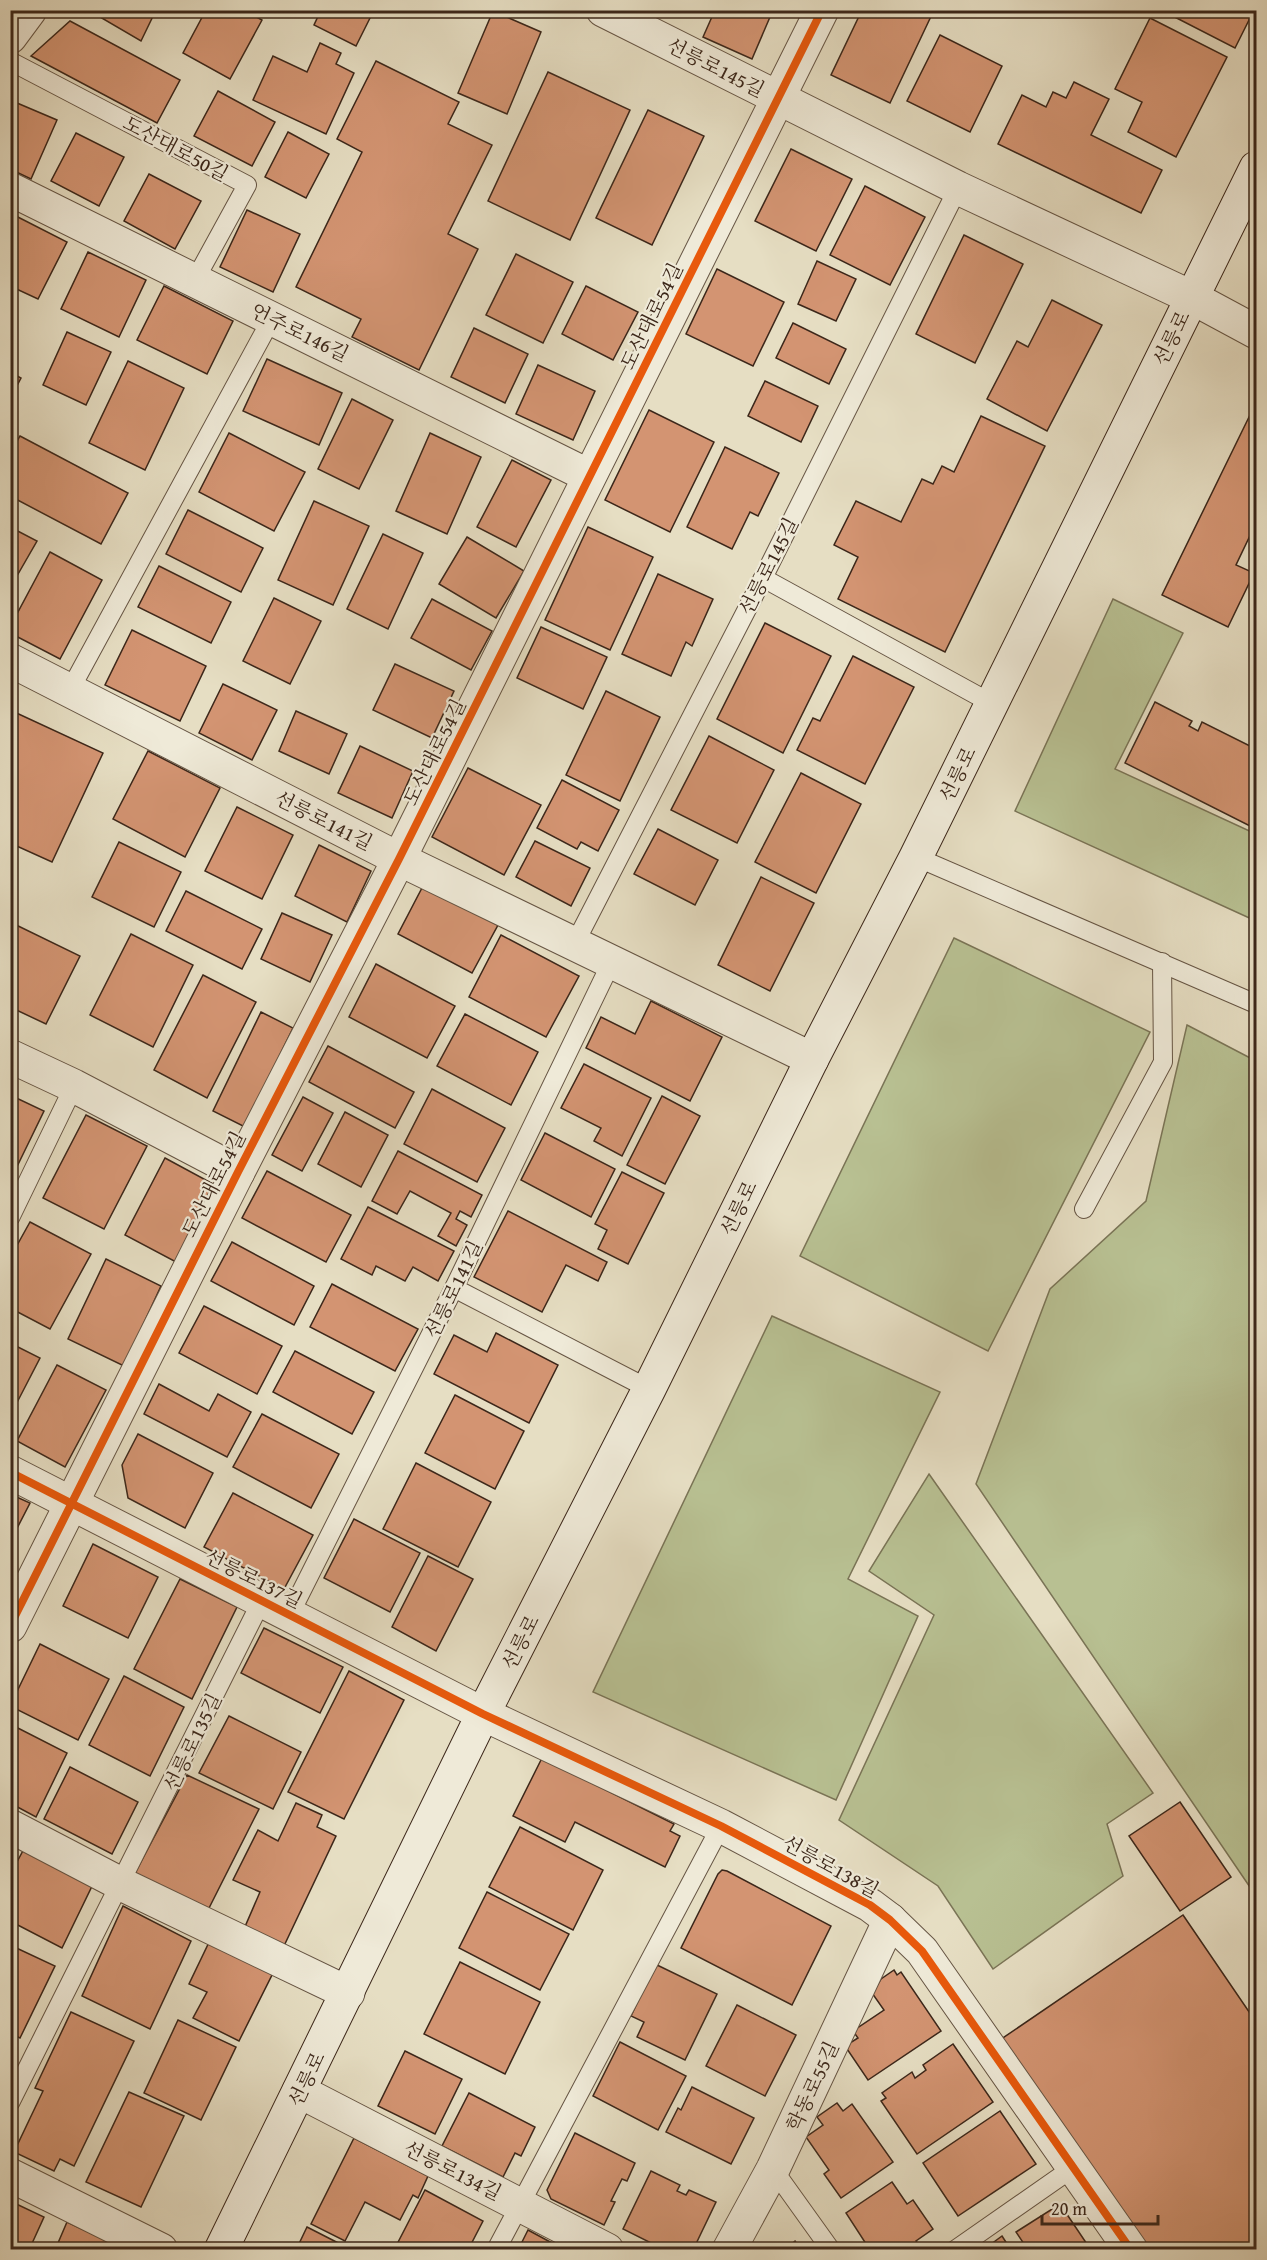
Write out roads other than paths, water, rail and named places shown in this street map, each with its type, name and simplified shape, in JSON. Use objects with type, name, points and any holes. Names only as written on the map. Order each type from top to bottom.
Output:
[{"type":"street","points":[[10,37],[30,10]]},
{"type":"street","name":"선릉로145길","points":[[603,10],[958,188],[1191,297],[1257,332]]},
{"type":"street","name":"도산대로54길","points":[[10,1626],[238,1172],[399,859],[822,10]]},
{"type":"street","name":"선릉로","points":[[221,2250],[483,1714],[650,1389],[812,1059],[916,857],[1191,297],[1257,168]]},
{"type":"street","name":"언주로146길","points":[[10,189],[590,476]]},
{"type":"street","name":"선릉로141길","points":[[10,660],[399,859],[812,1059]]},
{"type":"street","name":"도산대로54길","points":[[10,1056],[74,1086],[238,1172]]},
{"type":"street","name":"선릉로137길","points":[[10,1472],[483,1714]]},
{"type":"street","name":"선릉로138길","points":[[483,1714],[721,1826],[870,1905],[890,1920],[922,1951],[1131,2250]]},
{"type":"street","points":[[10,1826],[121,1884],[348,1993]]},
{"type":"street","name":"학동로55길","points":[[729,2250],[773,2169],[890,1920]]},
{"type":"street","name":"선릉로134길","points":[[299,2091],[607,2250]]},
{"type":"street","points":[[10,2175],[161,2250]]},
{"type":"lane","name":"도산대로50길","points":[[10,61],[247,185],[195,280]]},
{"type":"lane","name":"선릉로145길","points":[[575,943],[763,578],[958,188]]},
{"type":"lane","points":[[70,690],[272,318]]},
{"type":"lane","points":[[763,578],[991,703]]},
{"type":"lane","points":[[916,857],[1257,1004]]},
{"type":"lane","name":"선릉로141길","points":[[276,1607],[454,1288],[612,962]]},
{"type":"lane","points":[[1084,1209],[1163,1062],[1162,962]]},
{"type":"lane","points":[[10,1218],[74,1086]]},
{"type":"lane","points":[[454,1288],[650,1389]]},
{"type":"lane","name":"선릉로135길","points":[[10,2103],[121,1884],[276,1607]]},
{"type":"lane","points":[[496,2250],[721,1826]]},
{"type":"lane","points":[[955,2250],[1074,2167]]},
{"type":"lane","points":[[773,2169],[831,2250]]}]
